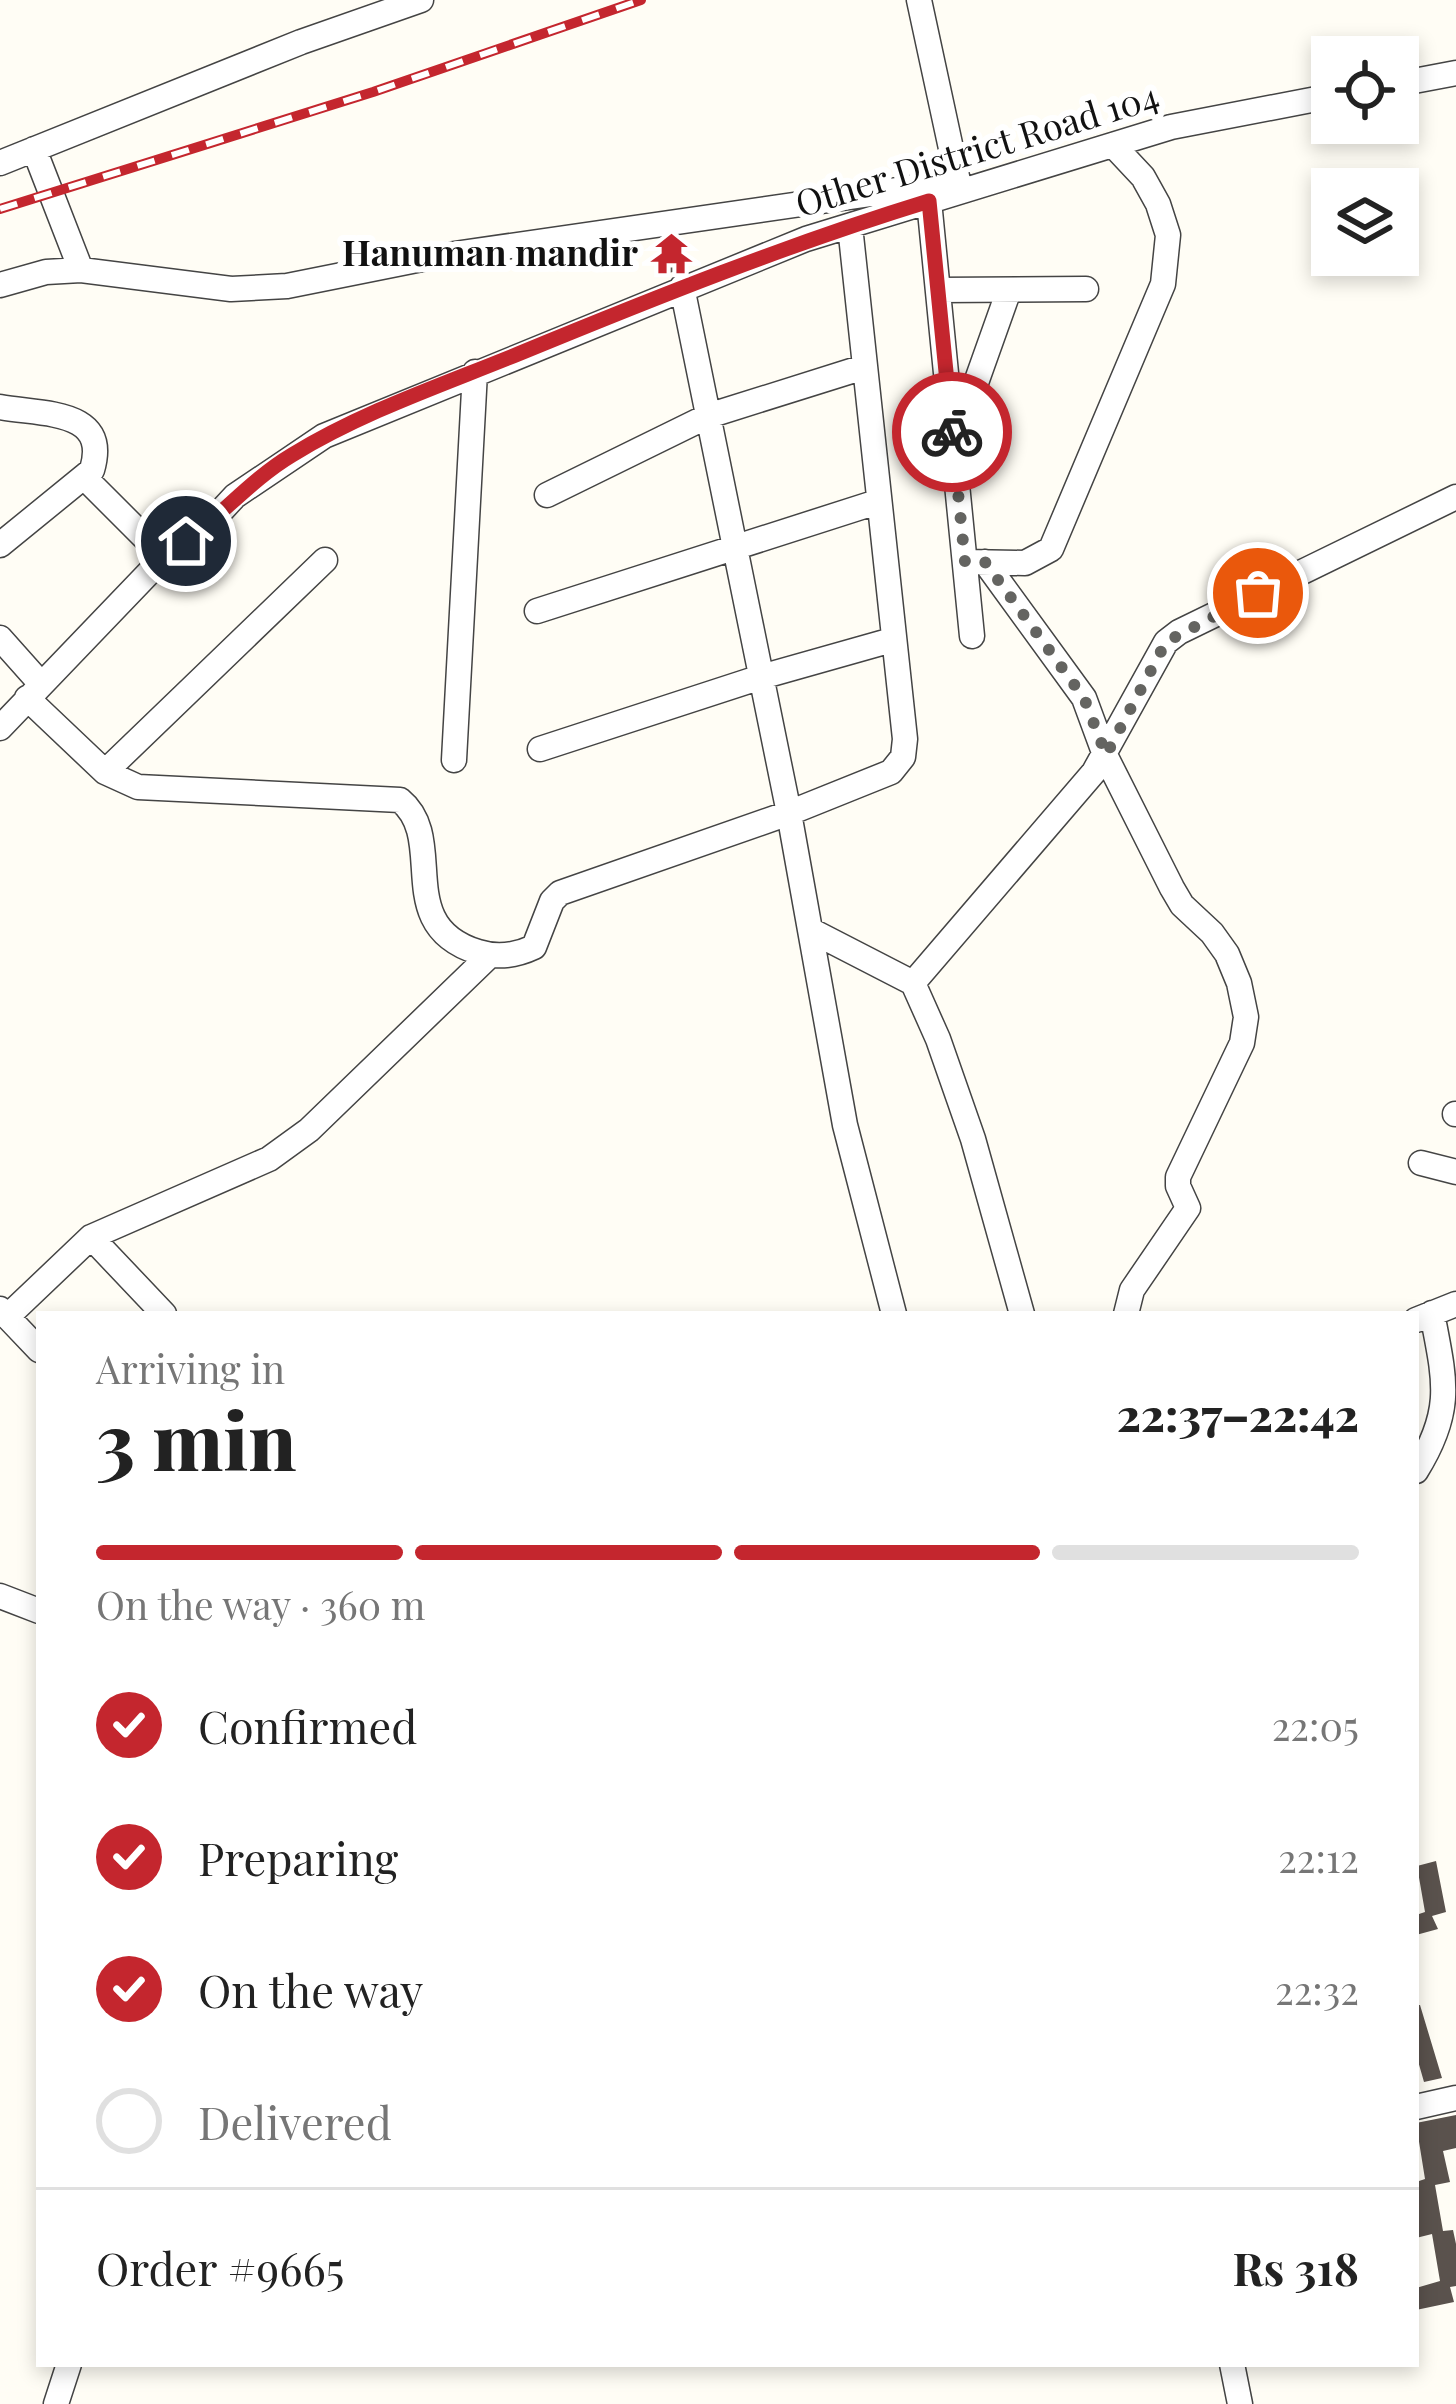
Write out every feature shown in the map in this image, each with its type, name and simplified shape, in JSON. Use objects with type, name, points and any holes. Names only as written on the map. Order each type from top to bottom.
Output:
[{"type":"street","points":[[0,163],[363,10],[421,0]]},
{"type":"street","points":[[920,0],[958,182]]},
{"type":"street","points":[[1419,80],[1456,73]]},
{"type":"street","name":"Other District Road 104","points":[[0,728],[164,556],[287,457],[356,421],[682,287],[850,226],[1171,127],[1311,100]]},
{"type":"street","points":[[975,562],[1025,563],[1051,549],[1163,284],[1168,235],[1158,204],[1143,177],[1113,145]]},
{"type":"street","points":[[34,149],[81,270]]},
{"type":"street","points":[[0,285],[46,272],[81,270],[231,289],[287,286],[427,258],[1030,170]]},
{"type":"street","points":[[929,201],[953,446],[975,562],[972,636]]},
{"type":"street","points":[[0,638],[34,691],[105,772],[138,787],[400,800],[411,809],[418,826],[424,895],[442,932],[464,948],[489,956],[522,953],[534,947],[552,901],[560,893],[789,813],[898,766],[905,739],[850,226]]},
{"type":"street","points":[[682,287],[812,931],[845,1125],[893,1311]]},
{"type":"street","points":[[938,290],[1086,289]]},
{"type":"street","points":[[953,446],[1009,290]]},
{"type":"street","points":[[547,495],[708,416],[864,368]]},
{"type":"street","points":[[454,760],[475,372]]},
{"type":"street","points":[[0,407],[84,424],[95,437],[97,453],[92,470],[0,545]]},
{"type":"street","points":[[84,477],[164,556]]},
{"type":"street","points":[[913,983],[1106,755],[1166,642],[1456,497]]},
{"type":"street","points":[[537,611],[878,502]]},
{"type":"street","points":[[105,772],[325,560]]},
{"type":"street","points":[[975,562],[1084,698],[1106,755],[1182,905],[1226,953],[1246,1017],[1236,1059],[1178,1177],[1188,1208],[1132,1289],[1127,1311]]},
{"type":"street","points":[[540,749],[892,640]]},
{"type":"street","points":[[812,931],[913,983],[973,1139],[1021,1311]]},
{"type":"street","points":[[36,1347],[4,1312],[91,1238],[268,1159],[308,1130],[489,956]]},
{"type":"street","points":[[1421,1163],[1456,1172]]},
{"type":"street","points":[[91,1238],[161,1311]]},
{"type":"street","points":[[1419,1466],[1444,1412],[1447,1387],[1435,1312]]},
{"type":"street","points":[[0,1596],[36,1610]]},
{"type":"street","points":[[1419,2106],[1456,2098]]},
{"type":"street","points":[[56,2404],[68,2367]]},
{"type":"street","points":[[1233,2367],[1240,2404]]},
{"type":"building","name":"Hanuman mandir","points":[[682,238],[688,269],[663,274],[657,241]]},
{"type":"building","points":[[1436,1861],[1446,1912],[1432,1916],[1438,1929],[1419,1934],[1419,1914],[1425,1912],[1419,1865]]},
{"type":"building","points":[[1419,2005],[1442,2078],[1424,2082],[1419,2064]]},
{"type":"building","points":[[1456,2115],[1456,2148],[1443,2151],[1450,2182],[1435,2185],[1443,2231],[1453,2230],[1456,2244],[1456,2286],[1450,2287],[1454,2302],[1419,2309],[1419,2287],[1440,2281],[1432,2234],[1419,2237],[1419,2181],[1425,2179],[1419,2122]]},
{"type":"railway","points":[[0,209],[373,92],[641,0]]},
{"type":"way so far","points":[[952,432],[965,562],[985,562],[1084,698],[1106,755],[1166,642],[1258,593]]},
{"type":"place","name":"Hanuman mandir","points":[[672,253]]},
{"type":"route","points":[[186,541],[287,457],[373,413],[806,239],[929,201],[952,432]]}]
